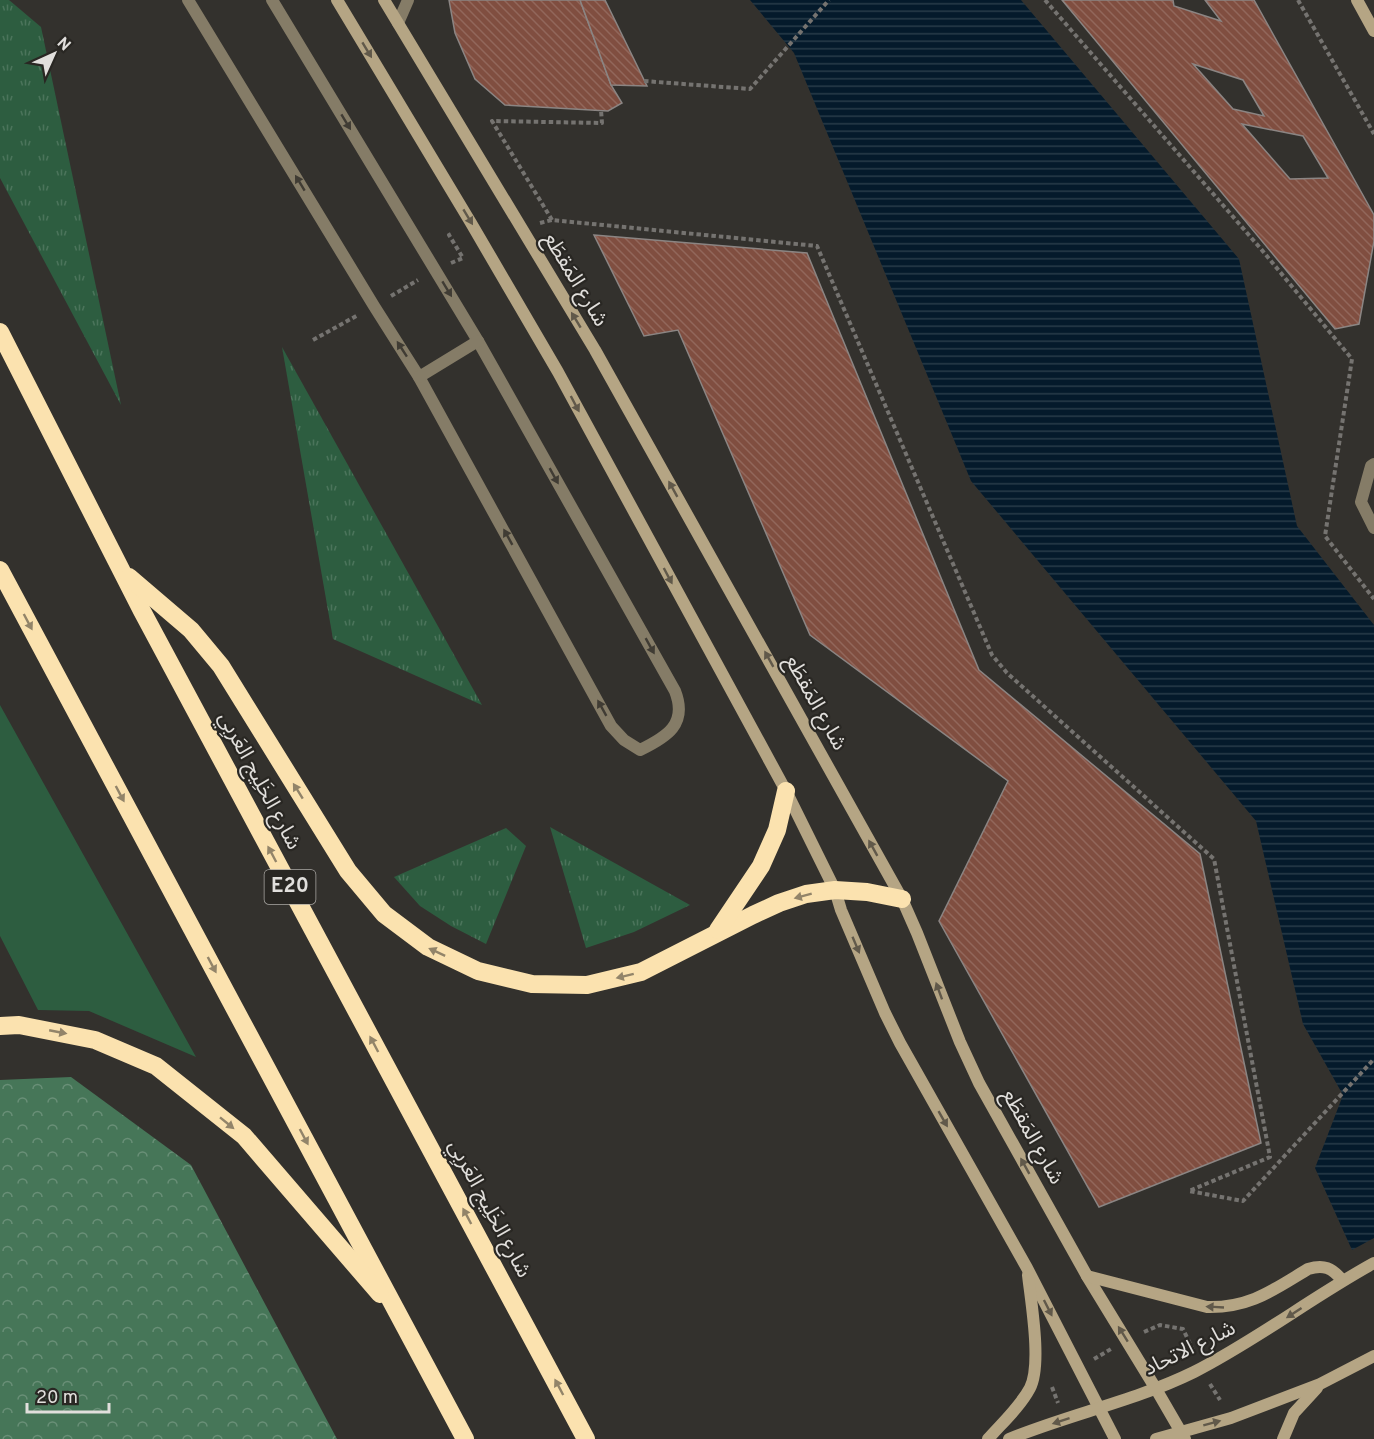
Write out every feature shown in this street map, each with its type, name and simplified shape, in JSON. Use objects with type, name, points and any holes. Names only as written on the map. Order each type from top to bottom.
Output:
[{"type":"highway","name":"شارع الخَلِيج العَربِي","points":[[0,332],[147,621],[586,1439]]},
{"type":"highway","points":[[0,570],[465,1439]]},
{"type":"highway","points":[[123,572],[190,630],[221,666],[348,871],[384,914],[428,947],[478,971],[532,984],[587,985],[641,972],[779,903],[806,894],[835,890],[867,892],[902,899]]},
{"type":"highway","points":[[716,933],[761,866],[777,830],[786,791]]},
{"type":"highway","points":[[0,1026],[19,1025],[95,1040],[156,1066],[244,1136],[402,1320]]},
{"type":"street","points":[[337,0],[558,372],[786,791],[835,890],[900,1043],[1028,1268],[1115,1439]]},
{"type":"street","name":"شارع المَقطَع","points":[[384,0],[601,361],[902,899],[974,1073],[1087,1276],[1182,1436]]},
{"type":"street","points":[[1357,0],[1374,32]]},
{"type":"street","name":"شارع الاتحاد","points":[[1009,1439],[1156,1389],[1227,1354],[1342,1280],[1374,1263]]},
{"type":"street","points":[[1087,1276],[1207,1307],[1223,1308],[1238,1306],[1254,1300],[1317,1266],[1335,1271],[1342,1280]]},
{"type":"street","points":[[988,1439],[1019,1404],[1032,1381],[1035,1365],[1028,1268]]},
{"type":"street","points":[[1156,1439],[1182,1436],[1231,1418],[1320,1384],[1370,1358]]},
{"type":"street","points":[[1283,1439],[1294,1413],[1320,1384]]},
{"type":"lane","points":[[188,0],[419,376],[611,726],[624,740],[640,750],[659,741],[668,735],[678,717],[678,699],[675,691],[478,341],[272,0]]},
{"type":"lane","points":[[398,22],[408,0]]},
{"type":"lane","points":[[419,376],[478,341]]},
{"type":"lane","points":[[1374,464],[1371,466],[1361,502],[1374,528]]},
{"type":"path","points":[[644,81],[750,89],[829,0]]},
{"type":"path","points":[[1045,0],[1253,240],[1352,359],[1325,536],[1374,599]]},
{"type":"path","points":[[1299,0],[1374,134]]},
{"type":"path","points":[[552,220],[492,121],[602,123],[601,110]]},
{"type":"path","points":[[521,228],[552,220],[817,246],[992,655],[1007,673],[1214,859],[1270,1157],[1189,1191],[1243,1201],[1374,1059]]},
{"type":"path","points":[[313,340],[435,270],[463,258],[449,235],[471,223]]},
{"type":"green space","points":[[0,0],[9,0],[41,27],[121,405],[0,178]]},
{"type":"green space","points":[[282,347],[482,705],[333,639]]},
{"type":"green space","points":[[0,705],[196,1057],[89,1011],[38,1010],[0,936]]},
{"type":"green space","points":[[550,827],[690,905],[634,932],[586,948]]},
{"type":"green space","points":[[506,828],[526,846],[486,944],[451,926],[420,906],[394,877]]},
{"type":"green space","points":[[71,1077],[191,1165],[337,1439],[0,1439],[0,1080]]},
{"type":"water","points":[[750,0],[1021,0],[1239,259],[1297,526],[1374,625],[1374,1238],[1352,1250],[1315,1168],[1343,1095],[1303,1024],[1256,821],[971,481],[794,53]]},
{"type":"building","points":[[449,0],[580,0],[611,85],[622,103],[608,111],[505,105],[475,79],[455,33]]},
{"type":"building","points":[[580,0],[605,0],[647,86],[611,85]]},
{"type":"building","points":[[1062,0],[1173,0],[1174,6],[1221,21],[1205,0],[1254,0],[1374,215],[1374,241],[1359,324],[1335,329]],"holes":[[[1193,64],[1243,80],[1264,116],[1233,109]],[[1242,124],[1303,136],[1328,178],[1290,179]]]},
{"type":"building","points":[[594,235],[807,253],[979,670],[1200,854],[1261,1143],[1099,1207],[939,921],[1008,781],[810,635],[678,330],[644,336]]}]
